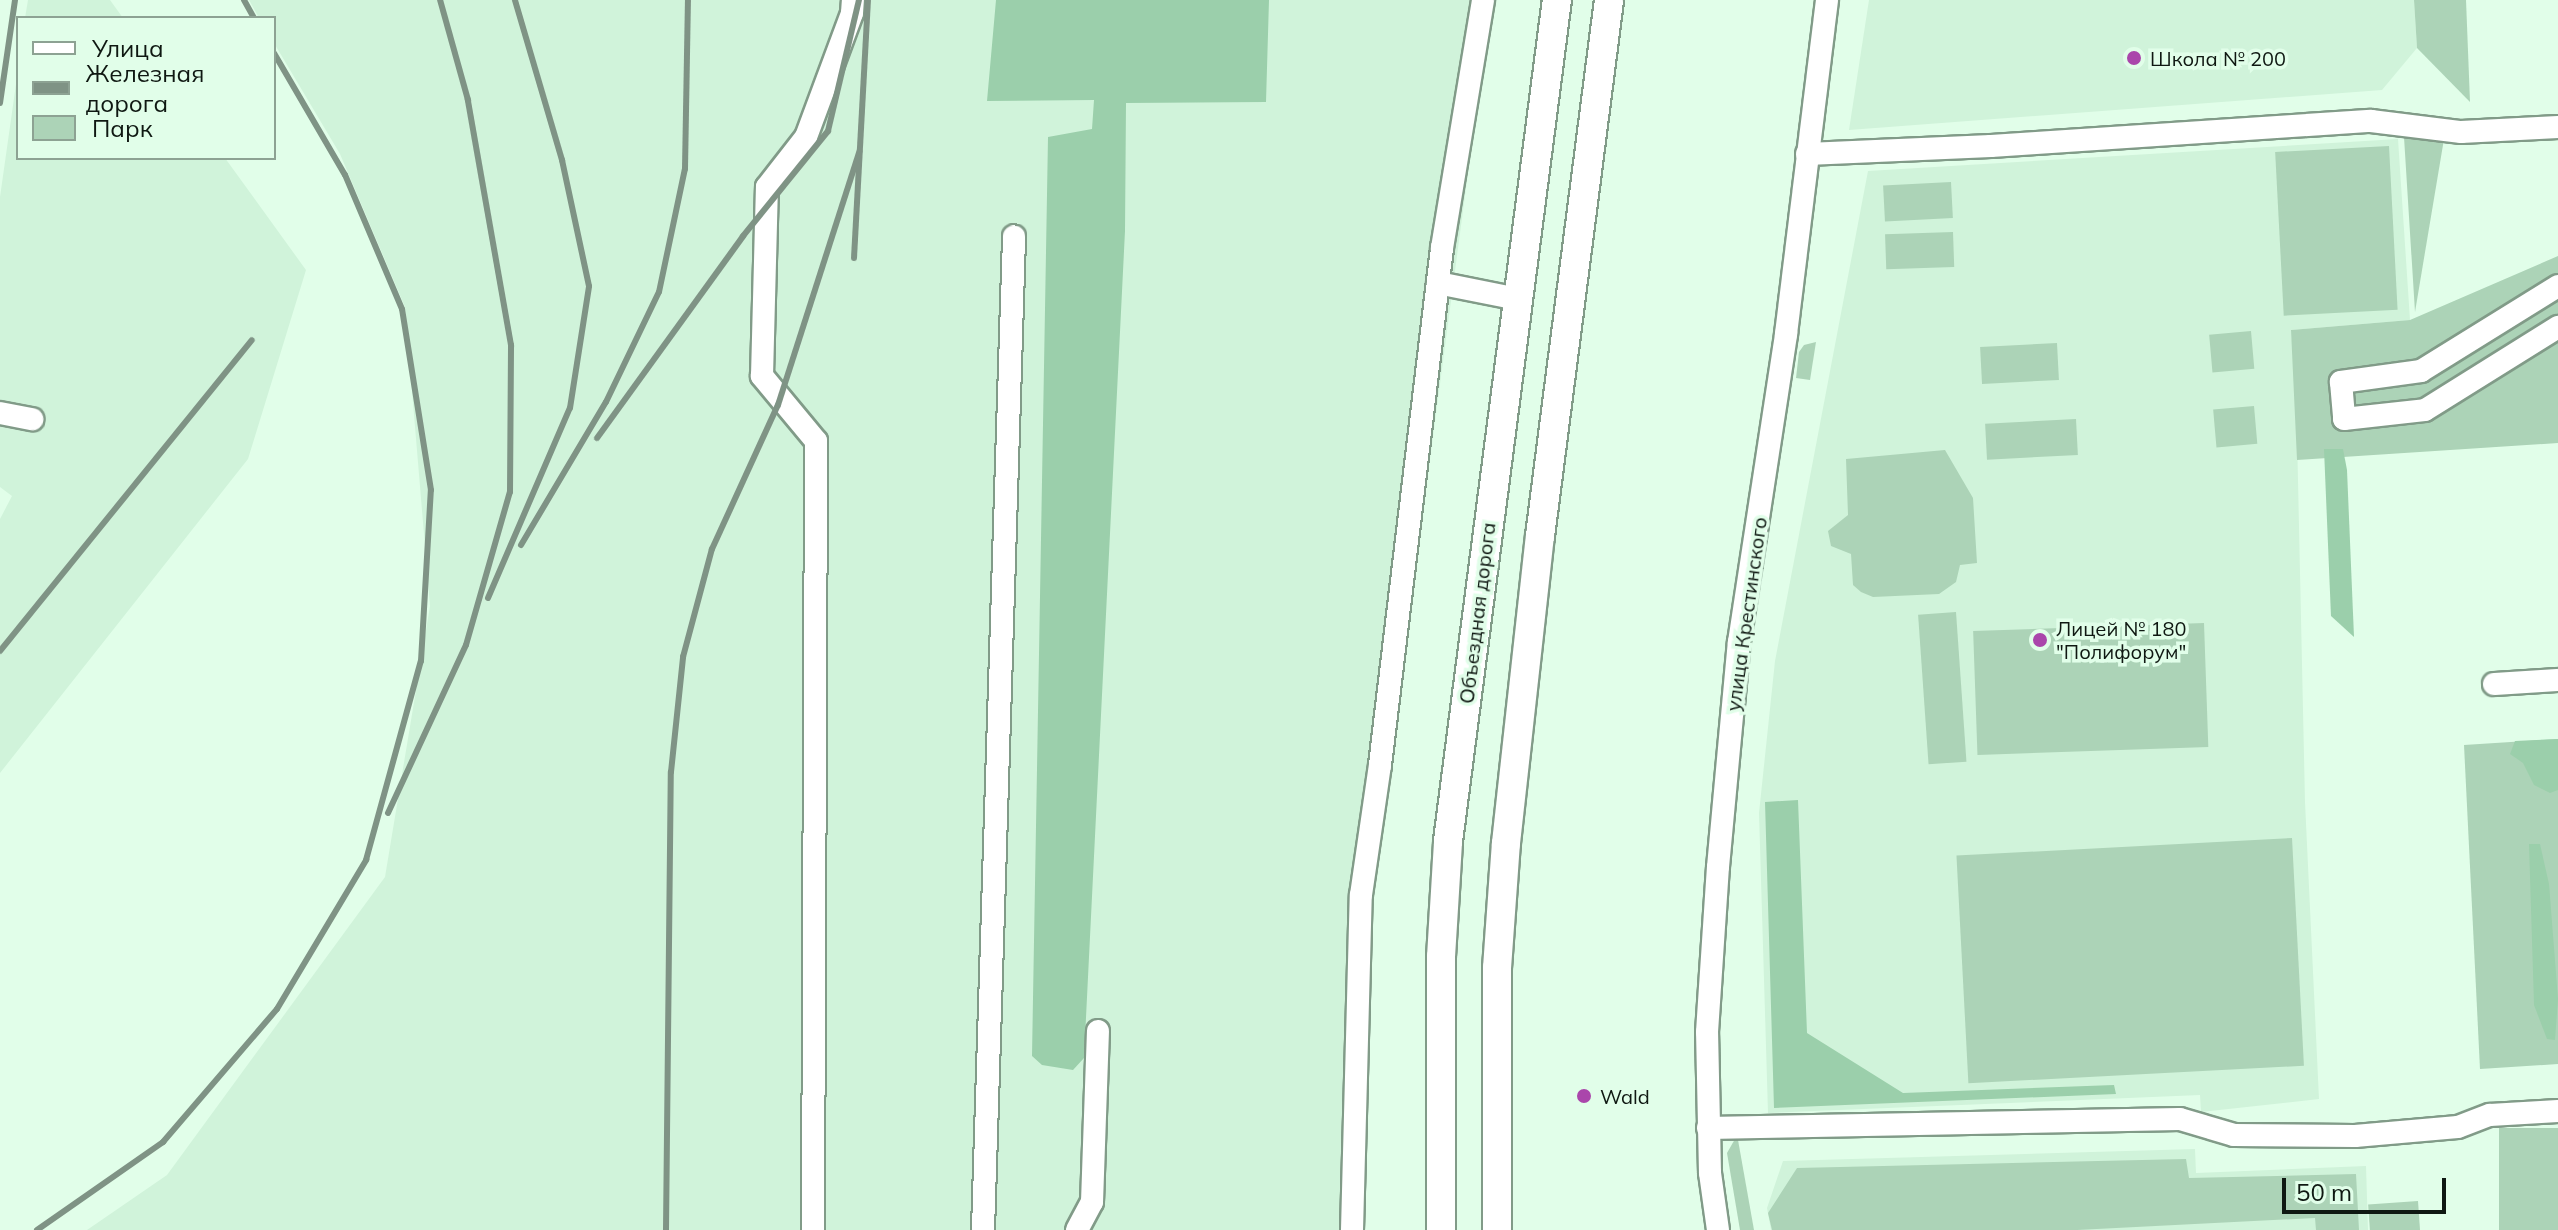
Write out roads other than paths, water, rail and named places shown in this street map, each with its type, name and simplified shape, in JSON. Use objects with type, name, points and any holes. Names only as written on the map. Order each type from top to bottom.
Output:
[{"type":"main road","name":"Объездная дорога","points":[[1437,1222],[1441,957],[1448,841],[1557,0]]},
{"type":"main road","points":[[1497,1230],[1497,968],[1506,843],[1540,536],[1609,0]]},
{"type":"street","points":[[813,1230],[816,441],[762,376],[767,187],[806,137],[852,13],[853,0]]},
{"type":"street","points":[[1352,1230],[1361,895],[1438,283],[1483,0]]},
{"type":"street","name":"улица Крестинского","points":[[1718,1230],[1708,1128],[1707,1032],[1718,867],[1739,642],[1786,334],[1827,0]]},
{"type":"street","points":[[1807,154],[2371,121],[2461,132],[2558,127]]},
{"type":"street","points":[[983,1230],[1014,236]]},
{"type":"street","points":[[1438,283],[1518,299]]},
{"type":"street","points":[[2558,286],[2421,371],[2341,382],[2344,419],[2425,410],[2558,327]]},
{"type":"street","points":[[0,413],[32,419]]},
{"type":"street","points":[[2494,684],[2558,680]]},
{"type":"street","points":[[1077,1230],[1092,1202],[1098,1031]]},
{"type":"street","points":[[1708,1128],[2180,1119],[2234,1135],[2355,1136],[2458,1127],[2490,1115],[2558,1111]]},
{"type":"railway","points":[[0,103],[15,0]]},
{"type":"railway","points":[[244,0],[253,16]]},
{"type":"railway","points":[[388,813],[466,645],[510,492],[511,345],[468,100],[440,0]]},
{"type":"railway","points":[[488,598],[570,408],[589,286],[562,160],[515,0]]},
{"type":"railway","points":[[521,545],[606,402],[659,292],[685,169],[688,0]]},
{"type":"railway","points":[[597,438],[743,236],[828,131],[859,0]]},
{"type":"railway","points":[[854,258],[868,0]]},
{"type":"railway","points":[[37,1230],[163,1142],[277,1009],[366,860],[421,661],[431,490],[402,309],[345,175],[276,56]]},
{"type":"railway","points":[[666,1230],[671,772],[683,657],[712,549],[778,405],[859,152]]},
{"type":"railway","points":[[0,651],[252,340]]},
{"type":"place","name":"Школа № 200","points":[[2134,58]]},
{"type":"place","name":"Лицей № 180 \"Полифорум\"","points":[[2040,640]]},
{"type":"place","name":"Wald","points":[[1584,1096]]}]
